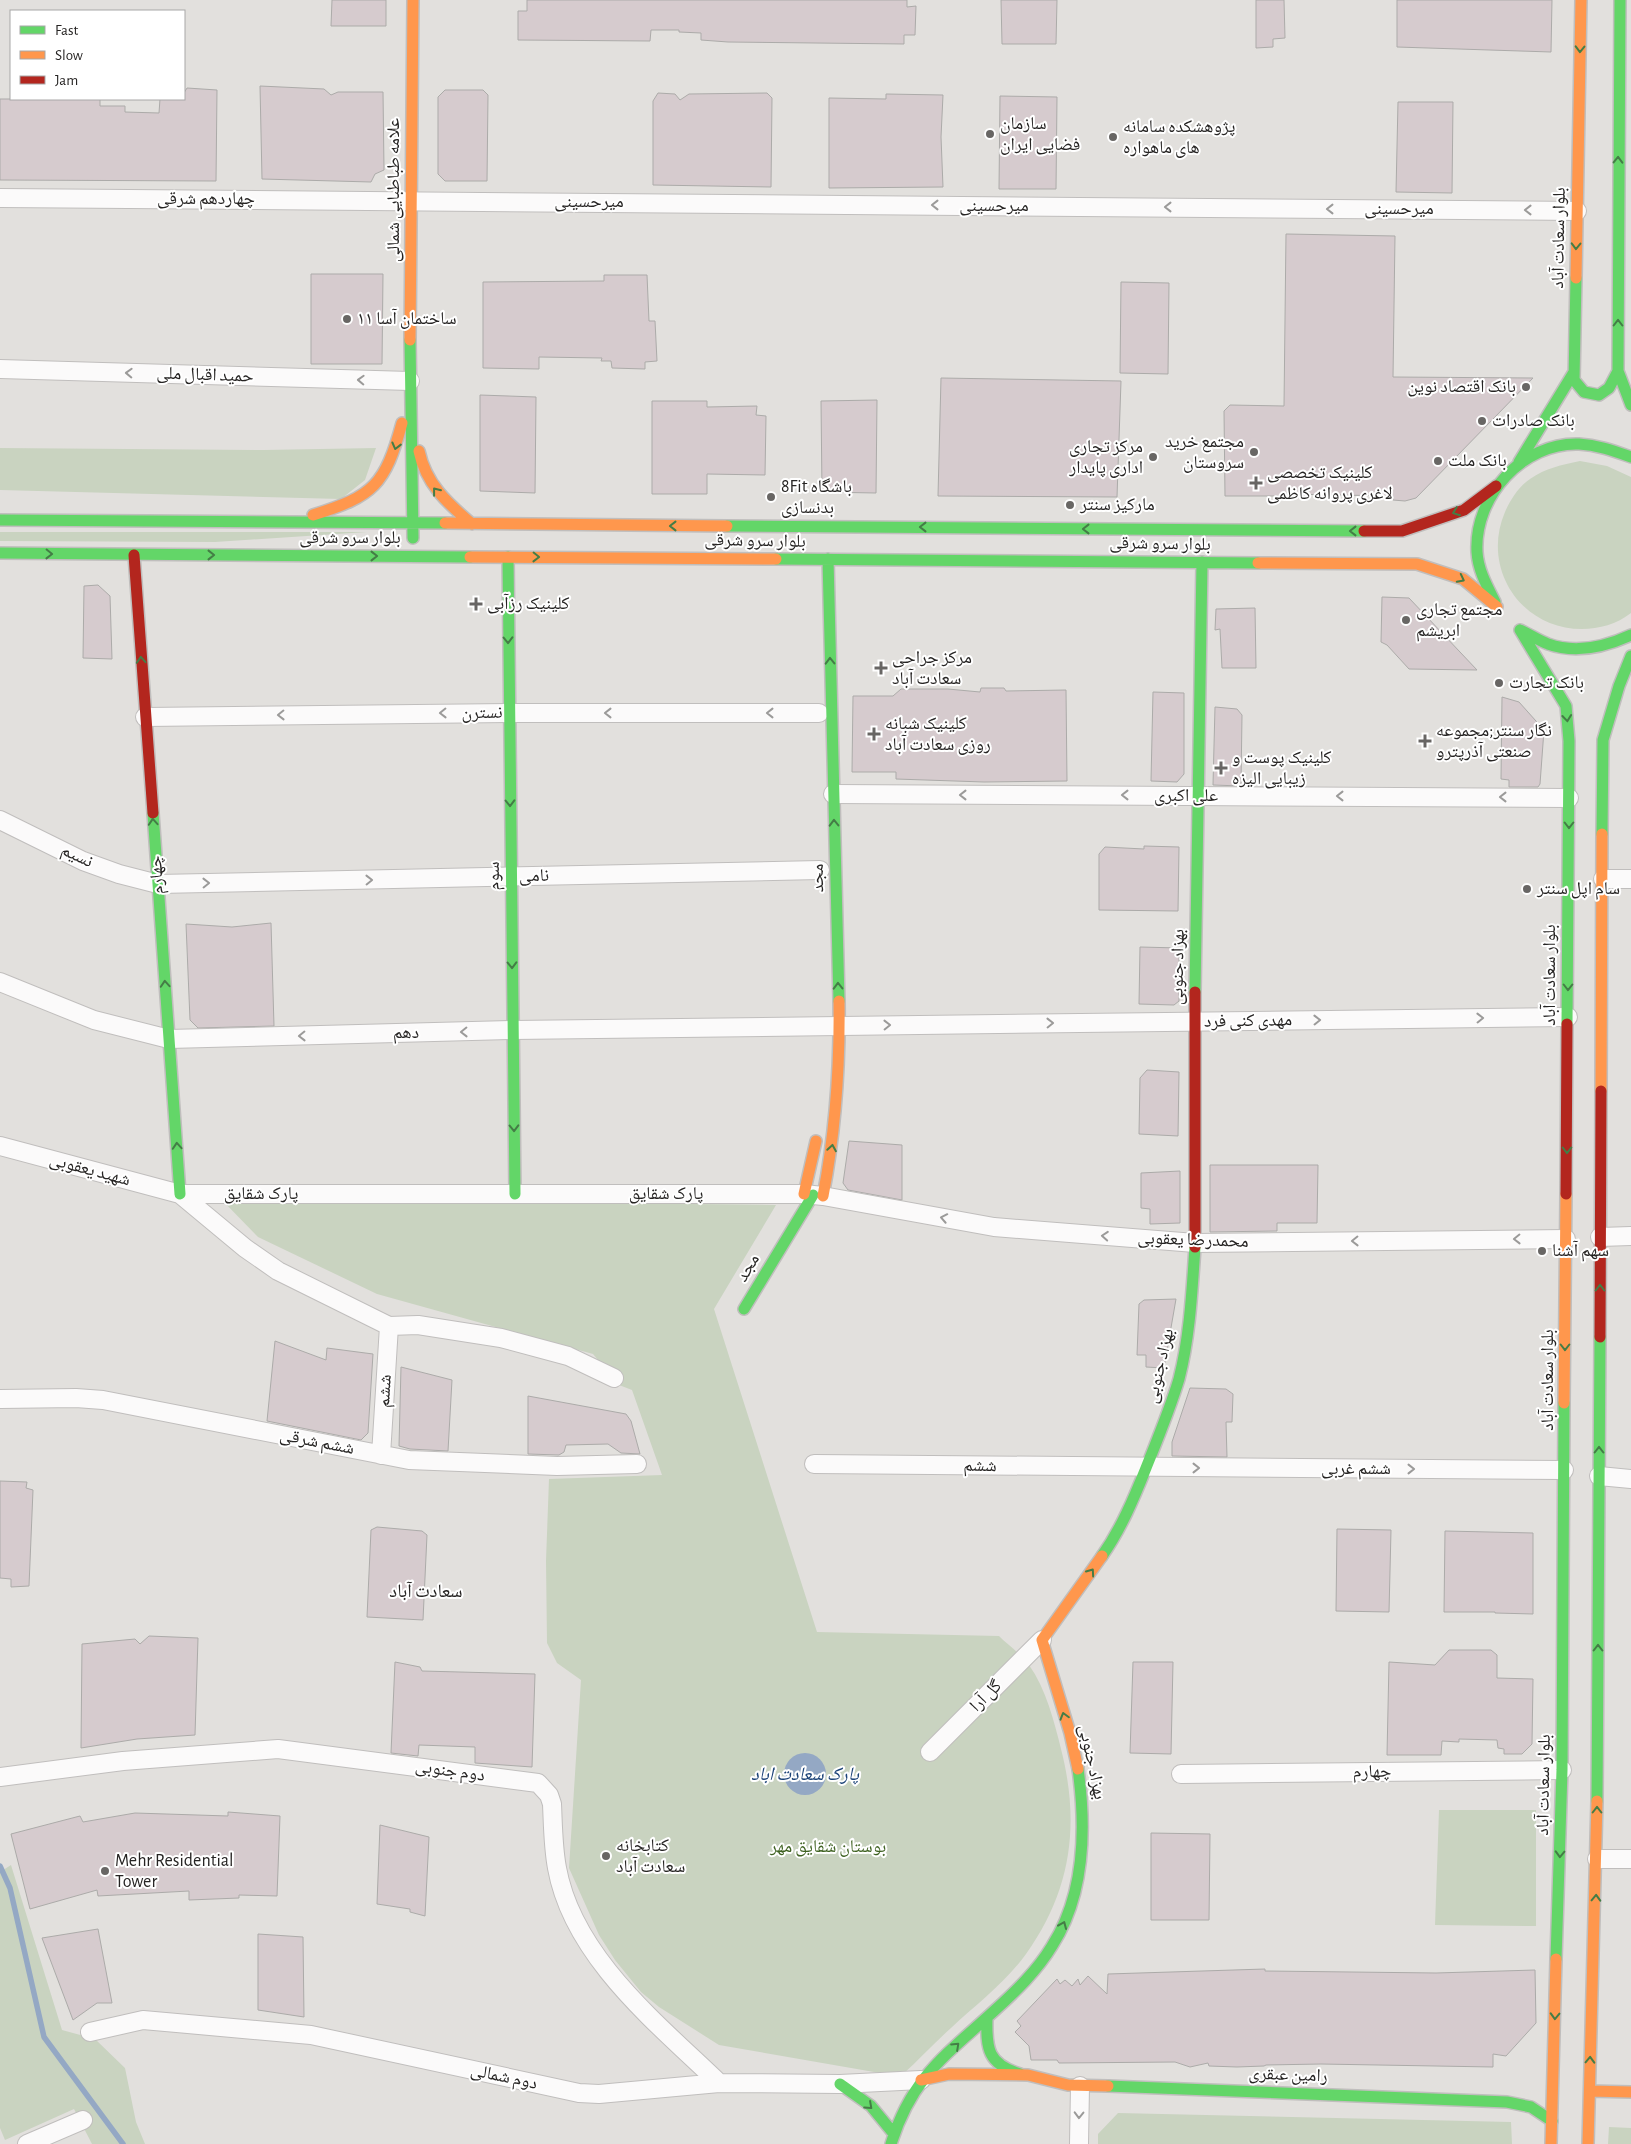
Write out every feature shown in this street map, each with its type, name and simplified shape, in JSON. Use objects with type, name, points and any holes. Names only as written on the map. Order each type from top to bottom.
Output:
[{"type":"main road","name":"علامه طباطبایی شمالی","points":[[412,556],[414,523],[410,381],[413,0]]},
{"type":"main road","name":"بلوار سعادت آباد","points":[[1574,372],[1581,0]]},
{"type":"main road","points":[[1620,0],[1618,371],[1631,405]]},
{"type":"main road","points":[[1618,211],[1631,212]]},
{"type":"main road","points":[[1574,372],[1574,380],[1578,389],[1589,395],[1599,395],[1608,391],[1618,371]]},
{"type":"main road","points":[[1496,486],[1519,462],[1574,372]]},
{"type":"main road","name":"علامه طباطبایی شمالی","points":[[289,522],[355,502],[381,481],[386,475],[395,453],[410,381]]},
{"type":"main road","name":"علامه طباطبایی شمالی","points":[[410,381],[420,462],[425,476],[444,500],[472,524]]},
{"type":"main road","points":[[1519,462],[1548,448],[1581,442],[1613,448],[1631,457]]},
{"type":"main road","name":"بلوار سرو شرقی","points":[[0,520],[1402,531],[1464,510],[1496,486]]},
{"type":"main road","name":"بلوار سرو شرقی","points":[[0,553],[1417,564],[1463,578],[1500,610],[1482,578],[1477,546],[1482,515],[1496,486]]},
{"type":"main road","name":"چهارم","points":[[134,555],[180,1194]]},
{"type":"main road","name":"سوم","points":[[508,556],[515,1194]]},
{"type":"main road","points":[[818,633],[823,559]]},
{"type":"main road","name":"مجد","points":[[744,1309],[813,1195],[833,1146],[840,1058],[826,1027],[824,870],[827,794],[822,713],[823,559]]},
{"type":"main road","name":"بهزاد جنوبی","points":[[921,2080],[987,2018],[1043,1960],[1058,1937],[1076,1885],[1084,1839],[1084,1808],[1080,1775],[1042,1640],[1113,1540],[1147,1468],[1179,1377],[1190,1314],[1195,1243],[1195,1021],[1202,562]]},
{"type":"main road","name":"بلوار سعادت آباد","points":[[1551,2144],[1552,2121],[1548,2085],[1562,1770],[1566,1239],[1576,1170],[1568,1017],[1570,741],[1566,706],[1518,627],[1549,644],[1581,649],[1613,644],[1631,635]]},
{"type":"main road","points":[[1588,2144],[1597,1859],[1603,740],[1619,686],[1631,656]]},
{"type":"main road","name":"مجد","points":[[813,1195],[812,1165],[818,1130]]},
{"type":"main road","points":[[1576,1170],[1593,1170],[1601,1179]]},
{"type":"main road","points":[[987,2018],[986,2042],[996,2065],[1028,2076]]},
{"type":"main road","name":"رامین عبقری","points":[[921,2080],[949,2074],[1028,2076],[1074,2086],[1507,2102],[1531,2107],[1552,2121]]},
{"type":"main road","points":[[921,2080],[945,2088]]},
{"type":"main road","points":[[914,2117],[921,2080]]},
{"type":"main road","points":[[892,2139],[921,2080]]},
{"type":"main road","points":[[840,2084],[871,2106],[892,2139]]},
{"type":"main road","name":"رامین عبقری","points":[[1040,2090],[1074,2086]]},
{"type":"main road","points":[[1590,2091],[1631,2092]]},
{"type":"main road","name":"رامین عبقری","points":[[1507,2102],[1525,2094]]},
{"type":"street","name":"چهاردهم شرقی","points":[[0,198],[411,201]]},
{"type":"street","name":"میرحسینی","points":[[411,201],[1577,211]]},
{"type":"street","name":"حمید اقبال ملی","points":[[0,369],[410,381]]},
{"type":"street","name":"نسترن","points":[[145,717],[509,713],[822,713]]},
{"type":"street","name":"علی اکبری","points":[[827,794],[1569,798]]},
{"type":"street","name":"نسیم","points":[[0,820],[83,860],[119,874],[158,884]]},
{"type":"street","name":"نامی","points":[[158,884],[824,870]]},
{"type":"street","points":[[1603,879],[1631,879]]},
{"type":"street","name":"دهم","points":[[0,982],[94,1020],[169,1039],[513,1030],[826,1027]]},
{"type":"street","name":"مهدی کنی فرد","points":[[826,1027],[1568,1017]]},
{"type":"street","name":"شهید یعقوبی","points":[[0,1146],[180,1194]]},
{"type":"street","name":"پارک شقایق","points":[[180,1194],[813,1195]]},
{"type":"street","name":"پارک شقایق","points":[[180,1194],[245,1248],[278,1270],[389,1326],[418,1325],[501,1338],[568,1356],[614,1378]]},
{"type":"street","name":"محمدرضا یعقوبی","points":[[813,1195],[994,1228],[1195,1243],[1566,1239]]},
{"type":"street","points":[[1600,1237],[1631,1236]]},
{"type":"street","name":"ششم","points":[[381,1455],[389,1326]]},
{"type":"street","name":"ششم شرقی","points":[[0,1399],[76,1398],[103,1400],[381,1455],[439,1462],[557,1466],[637,1464]]},
{"type":"street","name":"ششم","points":[[814,1464],[1147,1468]]},
{"type":"street","name":"ششم غربی","points":[[1147,1468],[1564,1470]]},
{"type":"street","points":[[1599,1476],[1631,1479]]},
{"type":"street","name":"گل آرا","points":[[930,1752],[1042,1640]]},
{"type":"street","name":"دوم جنوبی","points":[[0,1778],[122,1761],[278,1749],[538,1783],[548,1795],[552,1804],[557,1869],[569,1906],[597,1957],[616,1982],[719,2083]]},
{"type":"street","name":"چهارم","points":[[1181,1774],[1562,1770]]},
{"type":"street","points":[[1597,1859],[1631,1859]]},
{"type":"street","name":"دوم شمالی","points":[[90,2032],[143,2020],[311,2036],[580,2093],[599,2094],[719,2083],[840,2084],[921,2080]]},
{"type":"street","points":[[1074,2086],[1079,2144]]},
{"type":"street","points":[[27,2144],[83,2120]]},
{"type":"green space","points":[[0,448],[264,450],[376,448],[365,480],[341,499],[0,490]]},
{"type":"green space","points":[[1580,461],[1607,466],[1631,477],[1631,613],[1608,625],[1582,629],[1560,626],[1540,618],[1524,606],[1511,591],[1502,573],[1498,553],[1499,533],[1505,512],[1519,489],[1542,472]]},
{"type":"green space","points":[[0,532],[367,532],[215,542],[0,541]]},
{"type":"green space","name":"بوستان شقایق مهر","points":[[221,1199],[776,1205],[714,1309],[817,1632],[999,1636],[1026,1661],[1040,1684],[1052,1716],[1067,1776],[1070,1803],[1068,1855],[1054,1905],[1041,1930],[1026,1954],[1010,1974],[902,2075],[897,2076],[719,2045],[659,2007],[641,1992],[615,1960],[599,1935],[569,1868],[581,1680],[557,1663],[547,1643],[546,1561],[549,1479],[662,1475],[632,1390],[619,1385],[593,1354],[377,1294],[258,1237]]},
{"type":"green space","points":[[1439,1810],[1536,1810],[1536,1926],[1435,1925]]},
{"type":"green space","points":[[11,1865],[62,2030],[95,2039],[125,2068],[136,2122],[145,2144],[92,2144],[74,2109],[5,2140],[0,2128],[0,1872]]},
{"type":"green space","points":[[1118,2113],[1511,2122],[1512,2144],[1098,2144],[1098,2134]]},
{"type":"green space","points":[[1609,2127],[1631,2128],[1631,2144],[1608,2144]]},
{"type":"water","name":"پارک سعادت اباد","points":[[801,1753],[809,1753],[820,1759],[826,1774],[820,1789],[809,1795],[801,1795],[790,1789],[784,1778],[784,1770],[790,1759]]},
{"type":"building","points":[[332,0],[386,0],[386,26],[331,26]]},
{"type":"building","points":[[527,0],[907,0],[907,7],[916,6],[915,35],[904,35],[904,44],[728,42],[701,40],[701,33],[679,32],[679,30],[651,30],[650,41],[518,40],[518,11],[527,11]]},
{"type":"building","points":[[1001,0],[1057,0],[1056,44],[1002,44]]},
{"type":"building","points":[[1256,0],[1284,0],[1285,38],[1273,39],[1273,47],[1256,48]]},
{"type":"building","points":[[1397,0],[1552,0],[1551,52],[1397,47]]},
{"type":"building","points":[[260,86],[324,89],[331,95],[338,92],[383,92],[384,170],[375,174],[371,182],[262,179]]},
{"type":"building","points":[[187,88],[217,90],[216,181],[0,180],[0,99],[100,100],[100,106],[125,106],[125,112],[159,113],[160,100],[185,100]]},
{"type":"building","points":[[445,90],[483,90],[488,95],[487,181],[445,181],[438,174],[438,97]]},
{"type":"building","points":[[658,93],[675,94],[680,100],[689,94],[767,93],[772,98],[771,187],[653,185],[653,101]]},
{"type":"building","points":[[886,94],[943,95],[941,137],[943,187],[829,188],[829,98],[886,99]]},
{"type":"building","points":[[1000,96],[1057,97],[1056,189],[999,189]]},
{"type":"building","points":[[1398,102],[1453,102],[1452,193],[1396,192]]},
{"type":"building","points":[[1286,234],[1395,236],[1393,377],[1533,378],[1416,498],[1405,501],[1393,500],[1393,496],[1283,494],[1277,496],[1225,496],[1224,411],[1230,405],[1284,406]]},
{"type":"building","name":"ساختمان آسا ۱۱","points":[[311,274],[383,274],[382,364],[311,364]]},
{"type":"building","points":[[604,275],[647,275],[649,321],[655,321],[657,361],[645,362],[645,369],[612,368],[611,361],[601,361],[602,358],[539,357],[539,369],[483,368],[483,282],[604,281]]},
{"type":"building","points":[[1121,282],[1169,283],[1168,374],[1120,373]]},
{"type":"building","points":[[941,378],[1121,381],[1117,497],[938,496]]},
{"type":"building","points":[[480,395],[536,397],[535,493],[480,491]]},
{"type":"building","points":[[877,400],[876,493],[822,492],[821,401]]},
{"type":"building","points":[[652,401],[707,401],[707,407],[757,406],[756,415],[766,416],[765,475],[707,474],[707,494],[652,494]]},
{"type":"building","points":[[98,585],[110,596],[112,659],[83,658],[84,586]]},
{"type":"building","name":"مجتمع تجاری ابریشم","points":[[1382,597],[1409,598],[1477,670],[1409,669],[1387,645],[1381,642]]},
{"type":"building","points":[[1255,608],[1256,668],[1222,668],[1220,629],[1215,630],[1216,609]]},
{"type":"building","points":[[981,688],[1004,688],[1006,691],[1066,690],[1067,781],[984,782],[896,779],[896,772],[852,772],[853,696],[893,696],[901,689],[948,689],[980,692]]},
{"type":"building","points":[[1153,692],[1184,693],[1184,774],[1177,782],[1151,781]]},
{"type":"building","points":[[1502,697],[1519,702],[1544,730],[1540,784],[1538,787],[1509,787],[1509,780],[1501,779]]},
{"type":"building","points":[[1215,707],[1237,709],[1242,715],[1241,786],[1213,785]]},
{"type":"building","points":[[1144,846],[1179,847],[1178,911],[1099,910],[1099,854],[1105,847],[1144,849]]},
{"type":"building","points":[[271,923],[274,1026],[198,1028],[190,1020],[186,924],[232,927]]},
{"type":"building","points":[[1140,947],[1179,948],[1179,1001],[1174,1005],[1139,1004]]},
{"type":"building","points":[[1147,1070],[1179,1072],[1178,1136],[1139,1134],[1140,1078]]},
{"type":"building","points":[[849,1141],[902,1145],[902,1200],[848,1190],[843,1183]]},
{"type":"building","points":[[1210,1165],[1318,1165],[1317,1223],[1277,1223],[1277,1231],[1210,1232]]},
{"type":"building","points":[[1180,1171],[1180,1223],[1150,1224],[1150,1209],[1141,1208],[1141,1173]]},
{"type":"building","points":[[1176,1299],[1164,1368],[1146,1367],[1146,1355],[1137,1355],[1139,1304],[1144,1300]]},
{"type":"building","points":[[275,1341],[326,1360],[327,1348],[373,1354],[368,1433],[361,1440],[267,1421]]},
{"type":"building","points":[[401,1367],[452,1380],[448,1451],[410,1449],[399,1446]]},
{"type":"building","points":[[1190,1388],[1226,1389],[1233,1394],[1232,1422],[1226,1422],[1227,1457],[1172,1456],[1172,1442]]},
{"type":"building","points":[[528,1396],[626,1414],[631,1421],[640,1454],[621,1453],[608,1444],[566,1445],[564,1452],[559,1455],[528,1454]]},
{"type":"building","points":[[0,1481],[27,1482],[26,1488],[33,1490],[29,1586],[11,1587],[11,1579],[0,1578]]},
{"type":"building","points":[[377,1527],[422,1531],[427,1535],[423,1620],[367,1617],[371,1530]]},
{"type":"building","points":[[1337,1529],[1391,1530],[1389,1612],[1336,1611]]},
{"type":"building","points":[[1445,1531],[1533,1533],[1533,1614],[1444,1612]]},
{"type":"building","points":[[149,1636],[198,1638],[195,1735],[137,1739],[81,1748],[82,1644],[135,1639],[140,1644]]},
{"type":"building","points":[[1449,1650],[1491,1650],[1497,1655],[1497,1678],[1533,1679],[1532,1744],[1522,1754],[1504,1754],[1504,1749],[1498,1748],[1497,1740],[1459,1739],[1459,1742],[1442,1741],[1441,1755],[1387,1755],[1389,1662],[1435,1665]]},
{"type":"building","points":[[395,1662],[420,1667],[422,1671],[535,1674],[532,1767],[475,1763],[475,1747],[419,1745],[418,1756],[391,1753]]},
{"type":"building","points":[[1133,1662],[1173,1662],[1171,1754],[1130,1753]]},
{"type":"building","name":"Mehr Residential Tower","points":[[228,1812],[280,1816],[277,1896],[239,1895],[239,1898],[189,1900],[189,1891],[98,1896],[97,1890],[30,1909],[11,1834],[80,1816],[83,1822],[135,1813],[228,1816]]},
{"type":"building","points":[[380,1825],[429,1837],[425,1916],[410,1912],[410,1909],[377,1904]]},
{"type":"building","points":[[1151,1833],[1210,1834],[1209,1920],[1151,1920]]},
{"type":"building","points":[[98,1929],[112,2003],[97,2003],[73,2020],[42,1938]]},
{"type":"building","points":[[258,1934],[303,1937],[304,2017],[258,2010]]},
{"type":"building","points":[[1265,1969],[1265,1971],[1436,1973],[1535,1970],[1536,2023],[1506,2056],[1493,2054],[1493,2067],[1321,2064],[1237,2067],[1209,2066],[1208,2063],[1190,2067],[1175,2062],[1059,2063],[1057,2060],[1031,2060],[1029,2046],[1015,2032],[1021,2026],[1017,2021],[1057,1979],[1060,1984],[1065,1980],[1072,1986],[1078,1979],[1080,1985],[1088,1976],[1107,1994],[1108,1974]]},
{"type":"waterway","points":[[0,1866],[10,1888],[44,2037],[123,2144]]},
{"type":"traffic: fast","points":[[1620,0],[1618,371],[1631,405]]},
{"type":"traffic: fast","points":[[1576,278],[1574,380],[1584,392],[1599,395],[1609,388],[1618,371]]},
{"type":"traffic: fast","points":[[410,340],[413,538]]},
{"type":"traffic: fast","points":[[1519,462],[1574,372]]},
{"type":"traffic: fast","points":[[1495,602],[1479,565],[1477,552],[1478,531],[1484,511],[1493,493],[1506,476],[1521,463],[1539,452],[1558,446],[1579,444],[1593,446],[1631,457]]},
{"type":"traffic: fast","points":[[0,520],[445,523]]},
{"type":"traffic: fast","points":[[727,526],[1364,531]]},
{"type":"traffic: fast","points":[[0,553],[470,557]]},
{"type":"traffic: fast","points":[[508,557],[515,1194]]},
{"type":"traffic: fast","points":[[776,559],[1258,563]]},
{"type":"traffic: fast","points":[[828,559],[839,1001]]},
{"type":"traffic: fast","points":[[1195,992],[1202,562]]},
{"type":"traffic: fast","points":[[1520,630],[1566,706],[1569,741],[1567,1024]]},
{"type":"traffic: fast","points":[[1520,630],[1548,644],[1569,649],[1601,646],[1631,635]]},
{"type":"traffic: fast","points":[[1602,834],[1603,740],[1619,686],[1631,656]]},
{"type":"traffic: fast","points":[[153,813],[180,1194]]},
{"type":"traffic: fast","points":[[744,1309],[813,1195]]},
{"type":"traffic: fast","points":[[1102,1556],[1121,1524],[1137,1491],[1164,1424],[1179,1379],[1188,1330],[1195,1247]]},
{"type":"traffic: fast","points":[[1597,1801],[1600,1337]]},
{"type":"traffic: fast","points":[[1556,1959],[1562,1770],[1564,1403]]},
{"type":"traffic: fast","points":[[891,2144],[899,2121],[920,2084],[945,2055],[1025,1981],[1040,1964],[1063,1926],[1077,1883],[1080,1860],[1082,1814],[1078,1769]]},
{"type":"traffic: fast","points":[[987,2018],[987,2038],[991,2054],[1001,2065],[1020,2074]]},
{"type":"traffic: fast","points":[[840,2084],[871,2106],[894,2134]]},
{"type":"traffic: fast","points":[[1108,2086],[1507,2102],[1531,2107],[1552,2121]]},
{"type":"traffic: slow","points":[[410,340],[413,0]]},
{"type":"traffic: slow","points":[[1576,278],[1581,0]]},
{"type":"traffic: slow","points":[[313,515],[350,501],[374,485],[390,461],[402,423]]},
{"type":"traffic: slow","points":[[419,451],[422,463],[432,483],[446,500],[472,524]]},
{"type":"traffic: slow","points":[[445,523],[727,526]]},
{"type":"traffic: slow","points":[[470,557],[776,559]]},
{"type":"traffic: slow","points":[[1258,563],[1417,564],[1463,579],[1497,607]]},
{"type":"traffic: slow","points":[[1601,1091],[1602,834]]},
{"type":"traffic: slow","points":[[823,1196],[836,1099],[839,1051],[839,1001]]},
{"type":"traffic: slow","points":[[804,1194],[816,1141]]},
{"type":"traffic: slow","points":[[1564,1403],[1566,1194]]},
{"type":"traffic: slow","points":[[1078,1769],[1070,1733],[1042,1640],[1102,1556]]},
{"type":"traffic: slow","points":[[1588,2144],[1597,1801]]},
{"type":"traffic: slow","points":[[1551,2144],[1556,1959]]},
{"type":"traffic: slow","points":[[921,2080],[949,2074],[1028,2075],[1068,2085],[1108,2086]]},
{"type":"traffic: slow","points":[[1590,2091],[1631,2092]]},
{"type":"traffic: jam","points":[[1364,531],[1402,531],[1464,510],[1496,486]]},
{"type":"traffic: jam","points":[[134,555],[153,813]]},
{"type":"traffic: jam","points":[[1195,992],[1195,1247]]},
{"type":"traffic: jam","points":[[1566,1194],[1567,1024]]},
{"type":"traffic: jam","points":[[1600,1337],[1601,1091]]},
{"type":"place","name":"سازمان فضایی ایران","points":[[990,134]]},
{"type":"place","name":"پژوهشکده سامانه های ماهواره","points":[[1113,137]]},
{"type":"place","name":"ساختمان آسا ۱۱","points":[[347,319]]},
{"type":"place","name":"بانک اقتصاد نوین","points":[[1526,387]]},
{"type":"place","name":"بانک صادرات","points":[[1482,421]]},
{"type":"place","name":"مجتمع خرید سروستان","points":[[1254,452]]},
{"type":"place","name":"مرکز تجاری اداری پایدار","points":[[1153,457]]},
{"type":"place","name":"بانک ملت","points":[[1438,461]]},
{"type":"place","name":"کلینیک تخصصی لاغری پروانه کاظمی","points":[[1256,483]]},
{"type":"place","name":"8Fit باشگاه بدنسازی","points":[[771,497]]},
{"type":"place","name":"مارکیز سنتر","points":[[1070,505]]},
{"type":"place","name":"کلینیک رزآبی","points":[[476,604]]},
{"type":"place","name":"مجتمع تجاری ابریشم","points":[[1406,620]]},
{"type":"place","name":"مرکز جراحی سعادت آباد","points":[[881,668]]},
{"type":"place","name":"بانک تجارت","points":[[1499,683]]},
{"type":"place","name":"کلینیک شبانه روزی سعادت آباد","points":[[874,734]]},
{"type":"place","name":"نگار سنتر;مجموعه صنعتی آذرپترو","points":[[1425,741]]},
{"type":"place","name":"کلینیک پوست و زیبایی الیزه","points":[[1221,768]]},
{"type":"place","name":"سام اپل سنتر","points":[[1527,889]]},
{"type":"place","name":"سهم آشنا","points":[[1542,1251]]},
{"type":"place","name":"کتابخانه سعادت آباد","points":[[606,1856]]},
{"type":"place","name":"Mehr Residential Tower","points":[[105,1871]]},
{"type":"district","name":"سعادت آباد","points":[[426,1591]]}]
